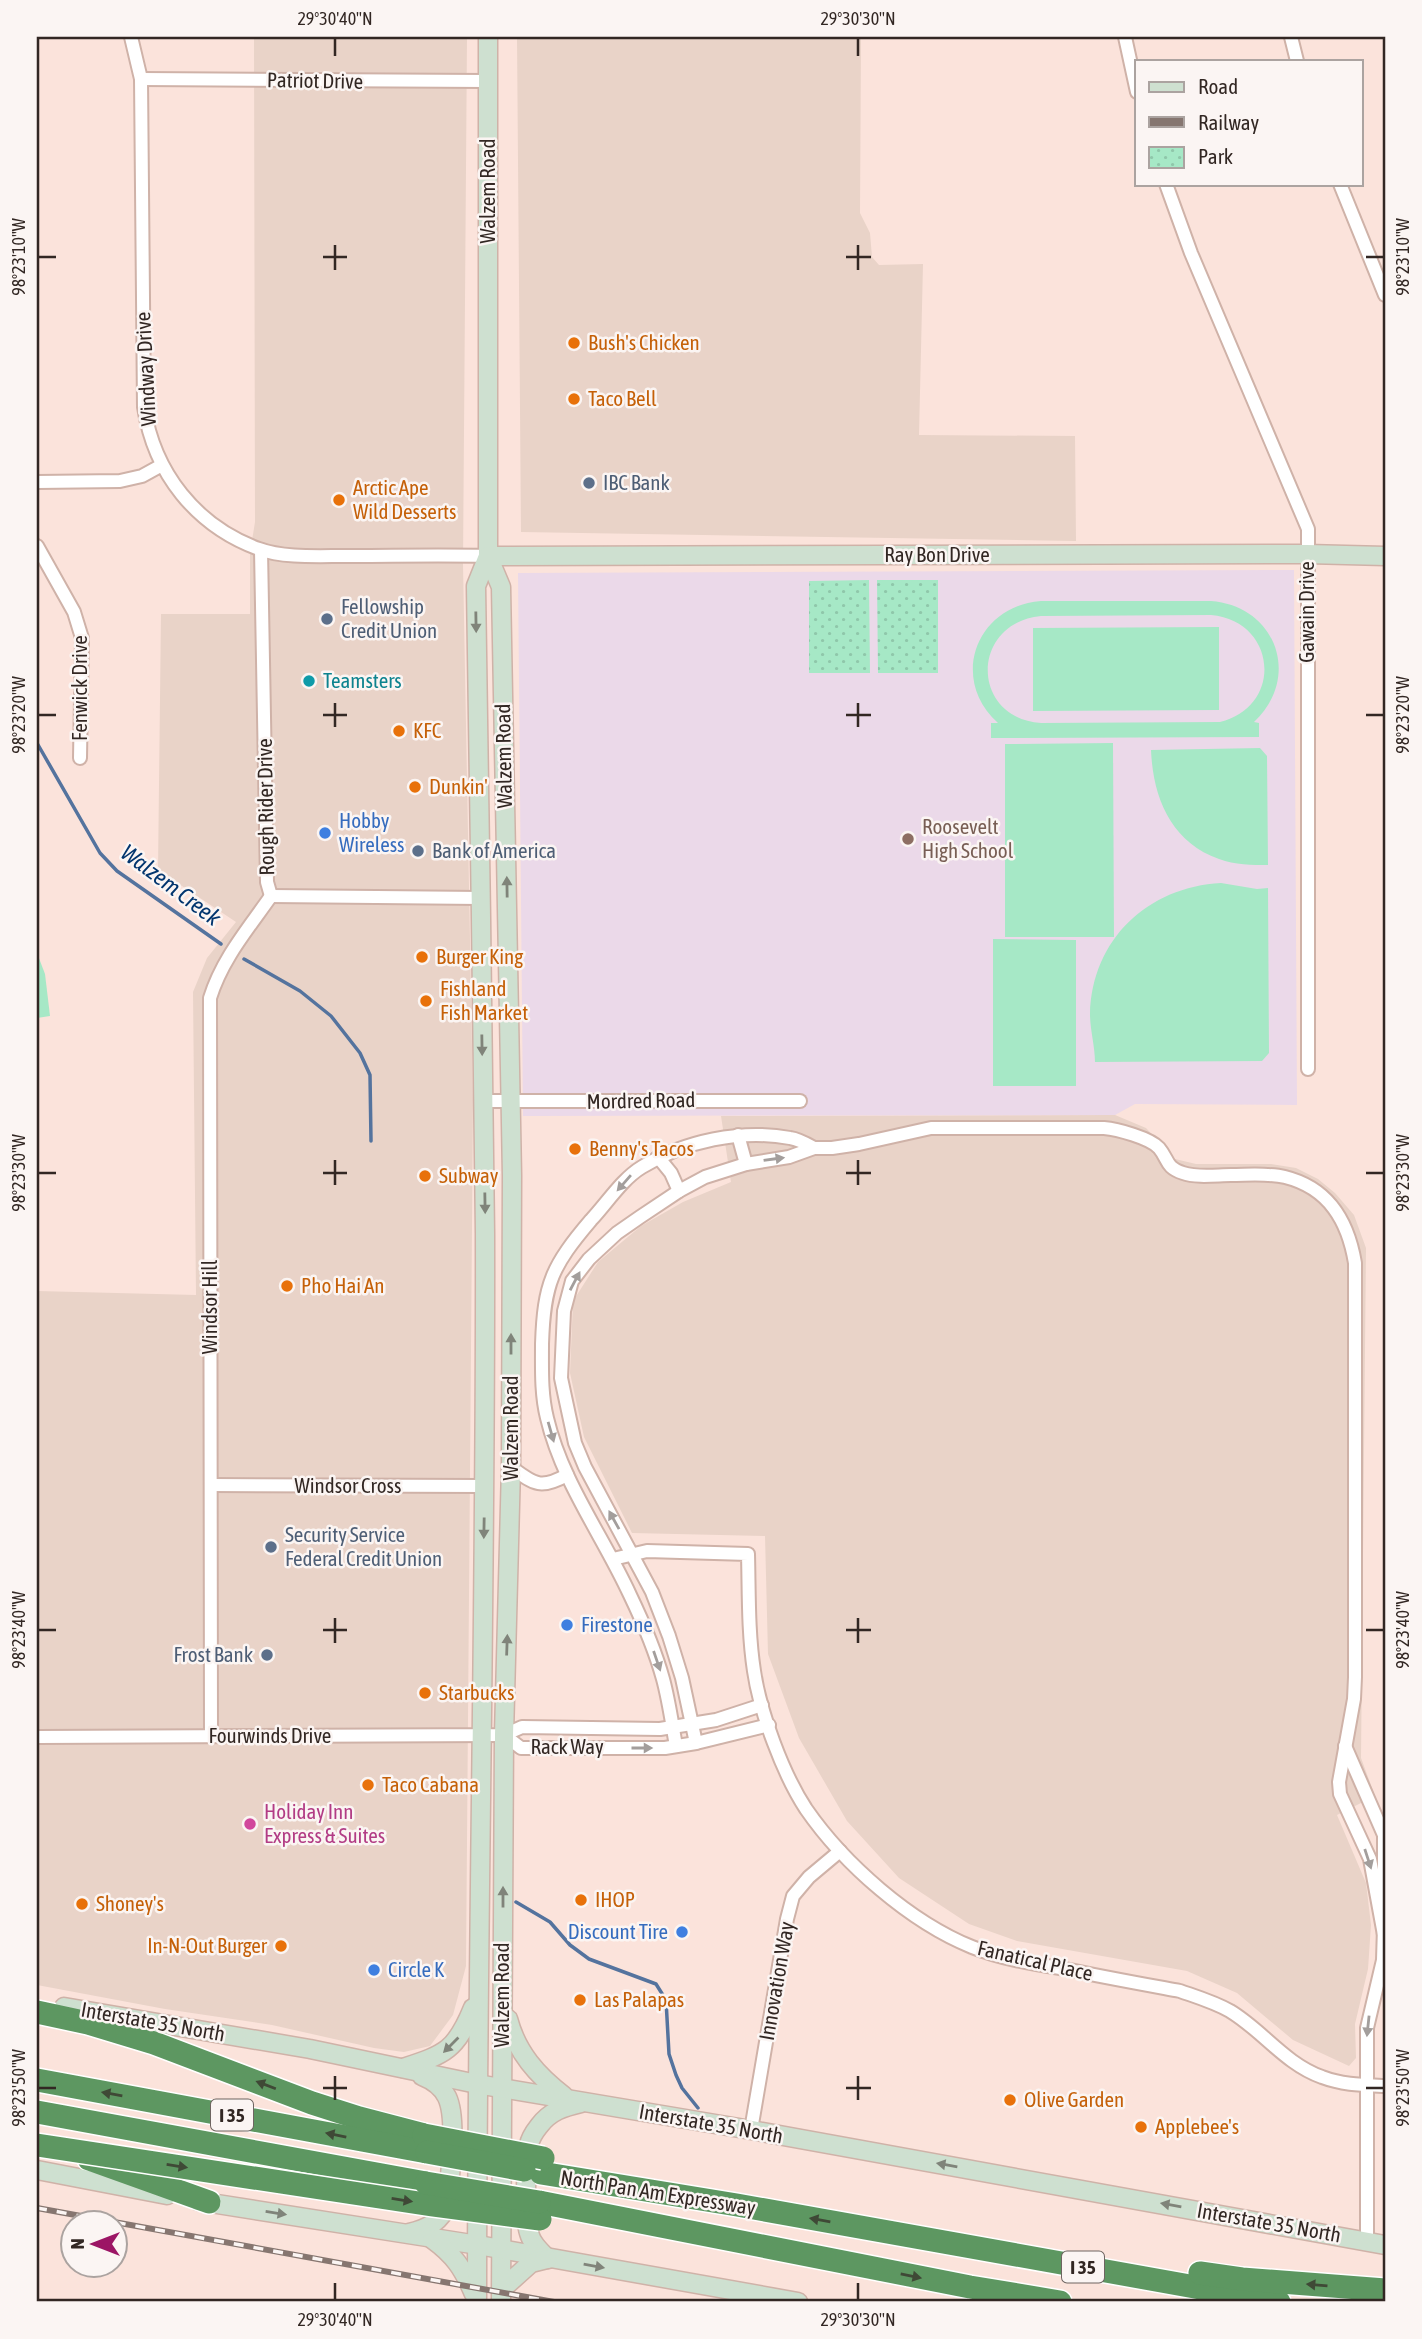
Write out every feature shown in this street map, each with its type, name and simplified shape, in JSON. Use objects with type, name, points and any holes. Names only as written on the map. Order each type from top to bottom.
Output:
[{"type":"highway","points":[[37,2012],[88,2023],[154,2043],[425,2143]]},
{"type":"highway","name":"North Pan Am Expressway","points":[[37,2080],[425,2143],[737,2205],[1279,2302]]},
{"type":"highway","name":"North Pan Am Expressway","points":[[37,2112],[426,2183],[540,2211],[1060,2302]]},
{"type":"highway","points":[[37,2142],[209,2203]]},
{"type":"highway","points":[[37,2142],[432,2205],[540,2211]]},
{"type":"highway","points":[[887,2232],[1069,2250],[1242,2279],[1385,2290]]},
{"type":"main road","name":"Walzem Road","points":[[477,2302],[485,1229],[476,586],[488,556],[488,37]]},
{"type":"main road","name":"Walzem Road","points":[[488,556],[501,587],[512,1102],[511,1467],[504,1735],[501,2296]]},
{"type":"main road","name":"Ray Bon Drive","points":[[488,556],[1385,556]]},
{"type":"main road","points":[[481,898],[490,903],[495,912],[509,992]]},
{"type":"main road","points":[[484,1486],[494,1488],[498,1496],[509,1580]]},
{"type":"main road","points":[[502,1995],[516,2044],[523,2056],[543,2079],[576,2100],[548,2115],[537,2127],[529,2143],[526,2218],[528,2233],[535,2247],[548,2259]]},
{"type":"main road","points":[[403,2068],[436,2057],[450,2048],[464,2029],[478,1998]]},
{"type":"main road","name":"Interstate 35 North","points":[[37,2003],[310,2049],[477,2084],[751,2130],[1385,2245]]},
{"type":"main road","points":[[403,2068],[427,2078],[444,2092],[449,2100],[452,2125],[448,2203],[445,2211],[428,2228],[407,2234]]},
{"type":"main road","points":[[37,2170],[209,2203],[502,2249],[798,2302]]},
{"type":"main road","points":[[429,2237],[447,2250],[465,2272],[477,2302]]},
{"type":"main road","points":[[501,2296],[531,2263],[548,2259]]},
{"type":"street","name":"Windway Drive","points":[[131,37],[141,79],[143,390],[147,424],[162,465],[176,487],[199,513],[227,533],[261,550],[304,556],[488,556]]},
{"type":"street","points":[[1125,37],[1135,83]]},
{"type":"street","points":[[1291,37],[1297,60]]},
{"type":"street","name":"Patriot Drive","points":[[141,79],[488,81]]},
{"type":"street","name":"Gawain Drive","points":[[1167,186],[1191,253],[1308,529],[1308,1069]]},
{"type":"street","points":[[1341,186],[1385,295]]},
{"type":"street","points":[[37,482],[120,481],[142,476],[162,465]]},
{"type":"street","name":"Fenwick Drive","points":[[37,546],[79,624],[82,638],[80,758]]},
{"type":"street","name":"Rough Rider Drive","points":[[261,550],[267,882],[271,896],[481,898]]},
{"type":"street","name":"Windsor Hill","points":[[211,1736],[210,998],[217,975],[271,896]]},
{"type":"street","name":"Mordred Road","points":[[483,1101],[800,1101]]},
{"type":"street","points":[[676,1746],[660,1670],[640,1618],[613,1559],[567,1475],[546,1416],[541,1378],[543,1313],[548,1286],[560,1259],[573,1241],[634,1172],[658,1157],[683,1147],[738,1135],[793,1138],[814,1147],[832,1148],[932,1128],[1123,1130],[1154,1143],[1169,1167],[1186,1175],[1284,1177],[1309,1187],[1328,1201],[1342,1219],[1352,1243],[1355,1263],[1355,1676],[1354,1699],[1339,1782],[1344,1805],[1370,1859],[1384,1935]]},
{"type":"street","points":[[738,1135],[746,1164]]},
{"type":"street","points":[[696,1743],[682,1678],[669,1636],[633,1553],[585,1467],[575,1443],[561,1378],[564,1311],[572,1281],[589,1259],[617,1233],[679,1191],[705,1177],[746,1164],[789,1157],[814,1147]]},
{"type":"street","points":[[658,1157],[671,1173],[679,1191]]},
{"type":"street","points":[[511,1467],[541,1485],[567,1475]]},
{"type":"street","name":"Windsor Cross","points":[[211,1485],[484,1486]]},
{"type":"street","name":"Fanatical Place","points":[[633,1553],[647,1551],[748,1554],[748,1615],[754,1672],[783,1766],[806,1809],[841,1851],[883,1892],[928,1925],[971,1947],[1011,1959],[1180,1991],[1205,1999],[1231,2012],[1289,2059],[1319,2076],[1348,2085],[1385,2086]]},
{"type":"street","points":[[613,1559],[633,1553]]},
{"type":"street","name":"Rack Way","points":[[762,1705],[692,1725],[522,1727],[504,1735],[521,1748],[676,1746],[769,1725]]},
{"type":"street","name":"Fourwinds Drive","points":[[37,1737],[504,1735]]},
{"type":"street","points":[[1345,1746],[1384,1835],[1385,1974]]},
{"type":"street","points":[[1344,1805],[1366,1795]]},
{"type":"street","name":"Innovation Way","points":[[751,2130],[793,1896],[809,1877],[841,1851]]},
{"type":"street","points":[[1367,2241],[1367,2028],[1383,1960]]},
{"type":"shaded area","points":[[254,37],[467,37],[463,564],[473,1101],[466,1966],[453,2015],[430,2046],[404,2052],[272,2025],[165,2009],[37,1985],[37,1291],[196,1295],[193,992],[207,958],[236,922],[158,870],[161,614],[250,614],[250,553],[255,522]]},
{"type":"shaded area","points":[[517,37],[861,37],[860,213],[870,233],[872,257],[879,265],[923,264],[919,435],[1075,436],[1076,541],[521,532]]},
{"type":"shaded area","name":"Roosevelt High School","points":[[1294,570],[1297,1105],[1135,1104],[1115,1115],[523,1116],[518,573]]},
{"type":"shaded area","points":[[1115,1115],[1146,1128],[1175,1159],[1196,1164],[1271,1164],[1296,1168],[1318,1179],[1335,1193],[1354,1215],[1366,1248],[1361,1758],[1375,1796],[1337,1815],[1366,1883],[1371,1925],[1368,1969],[1355,2024],[1356,2058],[1349,2066],[1293,2040],[1237,1993],[1187,1971],[1017,1941],[969,1924],[899,1878],[847,1821],[799,1738],[768,1654],[765,1536],[632,1533],[584,1437],[570,1373],[573,1301],[598,1262],[641,1226],[683,1202],[731,1182],[721,1116]]},
{"type":"green space","points":[[869,580],[870,673],[809,673],[809,581]]},
{"type":"green space","points":[[877,580],[938,580],[938,673],[878,673]]},
{"type":"green space","points":[[1041,601],[1211,601],[1233,606],[1252,616],[1266,630],[1275,646],[1279,665],[1277,685],[1269,704],[1254,722],[1259,723],[1259,737],[991,738],[991,723],[998,723],[983,705],[975,686],[973,666],[977,647],[986,630],[1000,616],[1018,606]],"holes":[[[1211,615],[1233,621],[1249,632],[1260,647],[1264,665],[1263,683],[1255,699],[1241,713],[1220,722],[1041,723],[1018,717],[1001,705],[991,689],[988,670],[991,652],[1001,635],[1018,622],[1041,616]]]},
{"type":"green space","points":[[1219,627],[1219,710],[1033,711],[1033,628]]},
{"type":"green space","points":[[1113,743],[1114,937],[1005,937],[1005,744]]},
{"type":"green space","points":[[1260,748],[1267,756],[1268,865],[1250,865],[1219,859],[1188,842],[1177,830],[1161,801],[1151,750]]},
{"type":"green space","points":[[1221,883],[1257,889],[1268,888],[1269,1053],[1262,1061],[1095,1062],[1090,1014],[1093,987],[1101,962],[1113,941],[1129,922],[1148,906],[1194,887]]},
{"type":"green space","points":[[993,939],[1076,940],[1076,1086],[993,1086]]},
{"type":"green space","points":[[37,953],[45,974],[50,1016],[37,1018]]},
{"type":"waterway","name":"Walzem Creek","points":[[37,743],[100,853],[117,871],[221,944]]},
{"type":"waterway","name":"Walzem Creek","points":[[244,959],[300,991],[331,1016],[360,1053],[370,1075],[371,1141]]},
{"type":"waterway","name":"Walzem Creek","points":[[516,1902],[550,1922],[570,1945],[589,1959],[656,1984],[666,2000],[669,2054],[676,2075],[682,2088],[698,2108]]},
{"type":"railway","points":[[37,2208],[554,2302]]},
{"type":"place","name":"Bush's Chicken","points":[[574,343]]},
{"type":"place","name":"Taco Bell","points":[[574,399]]},
{"type":"place","name":"IBC Bank","points":[[589,483]]},
{"type":"place","name":"Arctic Ape Wild Desserts","points":[[339,500]]},
{"type":"place","name":"Fellowship Credit Union","points":[[327,619]]},
{"type":"place","name":"Teamsters","points":[[309,681]]},
{"type":"place","name":"KFC","points":[[399,731]]},
{"type":"place","name":"Dunkin'","points":[[415,787]]},
{"type":"place","name":"Hobby Wireless","points":[[325,833]]},
{"type":"place","name":"Roosevelt High School","points":[[908,839]]},
{"type":"place","name":"Bank of America","points":[[418,851]]},
{"type":"place","name":"Burger King","points":[[422,957]]},
{"type":"place","name":"Fishland Fish Market","points":[[426,1001]]},
{"type":"place","name":"Benny's Tacos","points":[[575,1149]]},
{"type":"place","name":"Subway","points":[[425,1176]]},
{"type":"place","name":"Pho Hai An","points":[[287,1286]]},
{"type":"place","name":"Security Service Federal Credit Union","points":[[271,1547]]},
{"type":"place","name":"Firestone","points":[[567,1625]]},
{"type":"place","name":"Frost Bank","points":[[267,1655]]},
{"type":"place","name":"Starbucks","points":[[425,1693]]},
{"type":"place","name":"Taco Cabana","points":[[368,1785]]},
{"type":"place","name":"Holiday Inn Express & Suites","points":[[250,1824]]},
{"type":"place","name":"IHOP","points":[[581,1900]]},
{"type":"place","name":"Shoney's","points":[[82,1904]]},
{"type":"place","name":"Discount Tire","points":[[682,1932]]},
{"type":"place","name":"In-N-Out Burger","points":[[281,1946]]},
{"type":"place","name":"Circle K","points":[[374,1970]]},
{"type":"place","name":"Las Palapas","points":[[580,2000]]},
{"type":"place","name":"Olive Garden","points":[[1010,2100]]},
{"type":"place","name":"Applebee's","points":[[1141,2127]]}]
